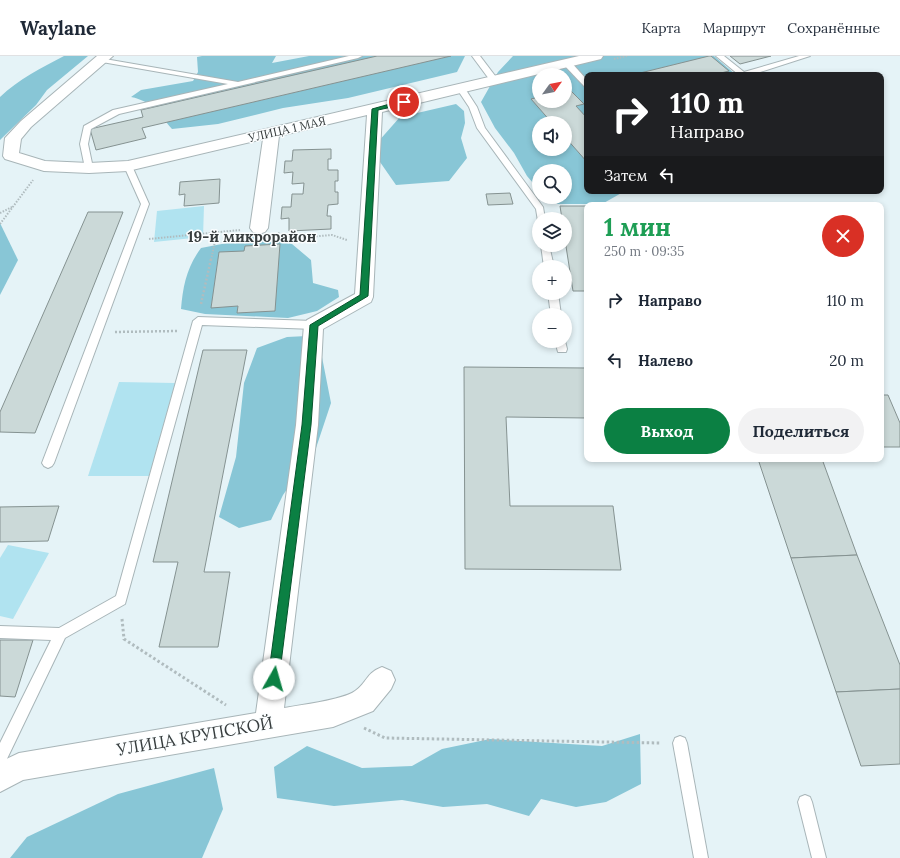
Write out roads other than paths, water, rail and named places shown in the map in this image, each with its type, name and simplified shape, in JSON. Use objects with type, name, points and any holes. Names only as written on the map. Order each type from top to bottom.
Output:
[{"type":"street","name":"УЛИЦА 1 МАЯ","points":[[104,58],[26,124],[14,138],[11,156],[44,166],[89,168],[128,166],[495,82],[596,56]]},
{"type":"street","points":[[255,726],[307,425],[314,325],[364,296],[375,109]]},
{"type":"street","points":[[259,228],[272,133]]},
{"type":"street","name":"УЛИЦА КРУПСКОЙ","points":[[0,778],[19,767],[333,713],[364,702],[382,680]]},
{"type":"lane","points":[[89,168],[84,144],[87,128],[116,112],[358,56]]},
{"type":"lane","points":[[476,56],[495,82]]},
{"type":"lane","points":[[720,56],[739,72]]},
{"type":"lane","points":[[753,72],[806,56]]},
{"type":"lane","points":[[104,58],[240,83]]},
{"type":"lane","points":[[567,63],[584,81]]},
{"type":"lane","points":[[461,89],[473,106],[481,128],[540,209],[540,212]]},
{"type":"lane","points":[[48,463],[145,204],[128,166]]},
{"type":"lane","points":[[0,632],[60,634],[120,600],[196,326],[314,325]]},
{"type":"lane","points":[[0,758],[60,634]]},
{"type":"lane","points":[[680,743],[701,858]]},
{"type":"lane","points":[[805,802],[819,858]]},
{"type":"district","name":"19-й микрорайон","points":[[252,236]]}]
